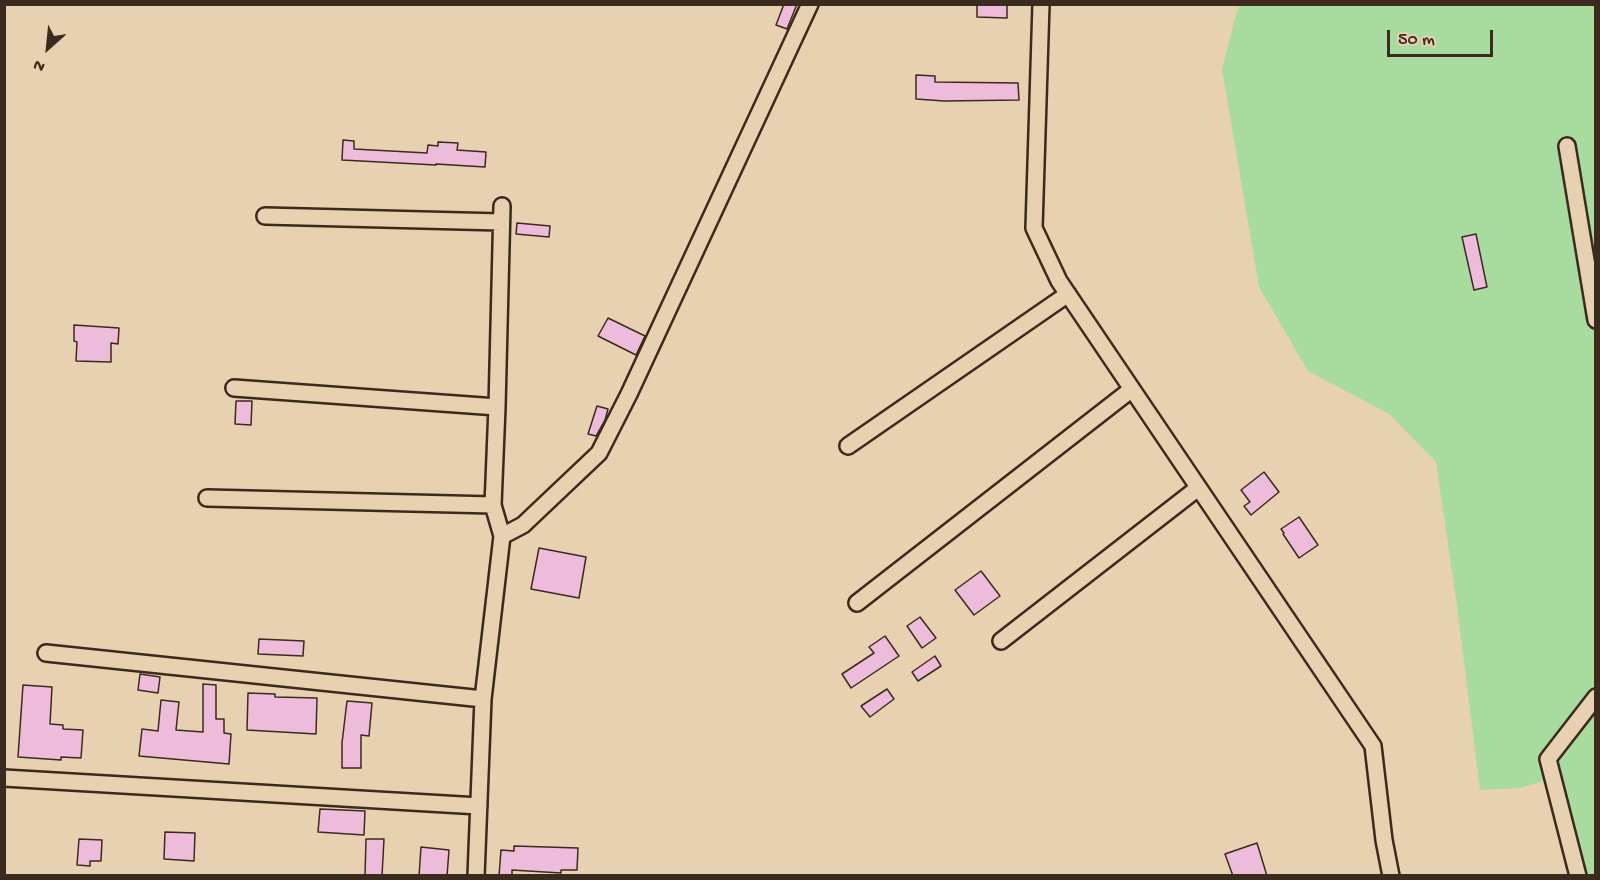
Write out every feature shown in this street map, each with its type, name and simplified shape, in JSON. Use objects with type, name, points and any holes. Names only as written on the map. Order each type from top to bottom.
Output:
[{"type":"street","points":[[502,536],[524,525],[599,453],[629,394],[810,4]]},
{"type":"street","points":[[1041,4],[1034,228],[1059,281],[1373,746],[1384,840],[1391,876]]},
{"type":"street","points":[[1567,146],[1596,320]]},
{"type":"street","points":[[477,876],[483,699],[502,536],[493,505],[502,206]]},
{"type":"street","points":[[265,216],[501,222]]},
{"type":"street","points":[[848,446],[1068,294]]},
{"type":"street","points":[[234,388],[497,407]]},
{"type":"street","points":[[857,603],[1132,389]]},
{"type":"street","points":[[1001,641],[1198,488]]},
{"type":"street","points":[[207,498],[493,505]]},
{"type":"street","points":[[46,653],[483,699]]},
{"type":"street","points":[[1578,876],[1548,759],[1596,697]]},
{"type":"street","points":[[4,778],[479,806]]},
{"type":"green space","points":[[1240,5],[1595,5],[1595,875],[1583,875],[1562,775],[1520,788],[1480,790],[1436,462],[1389,414],[1308,371],[1259,287],[1222,69]]},
{"type":"building","points":[[784,4],[797,4],[787,29],[776,25]]},
{"type":"building","points":[[977,4],[1007,4],[1007,18],[977,17]]},
{"type":"building","points":[[916,75],[935,76],[935,82],[1018,83],[1019,100],[916,99]]},
{"type":"building","points":[[343,140],[354,141],[354,149],[427,153],[428,145],[438,146],[438,142],[458,143],[457,150],[486,152],[485,167],[342,160]]},
{"type":"building","points":[[517,223],[550,226],[549,237],[516,234]]},
{"type":"building","points":[[1476,234],[1487,287],[1474,290],[1462,237]]},
{"type":"building","points":[[608,318],[645,336],[636,355],[598,336]]},
{"type":"building","points":[[74,325],[119,328],[118,344],[111,343],[111,362],[76,361],[77,342],[74,341]]},
{"type":"building","points":[[236,401],[252,401],[251,425],[235,424]]},
{"type":"building","points":[[597,406],[608,409],[596,436],[588,434]]},
{"type":"building","points":[[1264,472],[1279,492],[1251,515],[1244,506],[1250,502],[1241,490]]},
{"type":"building","points":[[1299,517],[1318,545],[1299,558],[1281,529]]},
{"type":"building","points":[[539,548],[586,557],[579,598],[531,589]]},
{"type":"building","points":[[981,571],[1000,596],[974,615],[955,590]]},
{"type":"building","points":[[920,617],[936,638],[922,648],[907,626]]},
{"type":"building","points":[[885,636],[899,656],[851,688],[842,674],[874,653],[869,647]]},
{"type":"building","points":[[259,639],[304,641],[303,656],[258,654]]},
{"type":"building","points":[[935,656],[941,666],[918,681],[912,672]]},
{"type":"building","points":[[140,674],[160,677],[158,693],[138,690]]},
{"type":"building","points":[[203,684],[216,685],[216,719],[224,719],[224,733],[231,734],[229,764],[139,756],[142,729],[158,731],[161,700],[179,702],[176,730],[203,732]]},
{"type":"building","points":[[23,685],[52,687],[50,724],[63,725],[63,729],[83,730],[81,758],[61,757],[61,760],[18,757]]},
{"type":"building","points":[[887,689],[894,699],[870,717],[861,706]]},
{"type":"building","points":[[248,693],[275,694],[275,697],[317,698],[316,734],[247,730]]},
{"type":"building","points":[[347,701],[372,703],[369,736],[361,735],[361,768],[342,768],[342,743]]},
{"type":"building","points":[[320,809],[365,811],[364,835],[318,832]]},
{"type":"building","points":[[165,832],[195,833],[194,861],[164,859]]},
{"type":"building","points":[[79,839],[102,840],[101,861],[90,861],[90,866],[77,865]]},
{"type":"building","points":[[366,839],[384,839],[382,876],[365,876]]},
{"type":"building","points":[[1257,843],[1267,876],[1233,876],[1225,854]]},
{"type":"building","points":[[514,846],[578,848],[577,870],[561,870],[561,873],[512,870],[512,876],[499,876],[501,850],[514,851]]},
{"type":"building","points":[[421,847],[449,850],[447,876],[419,876]]}]
